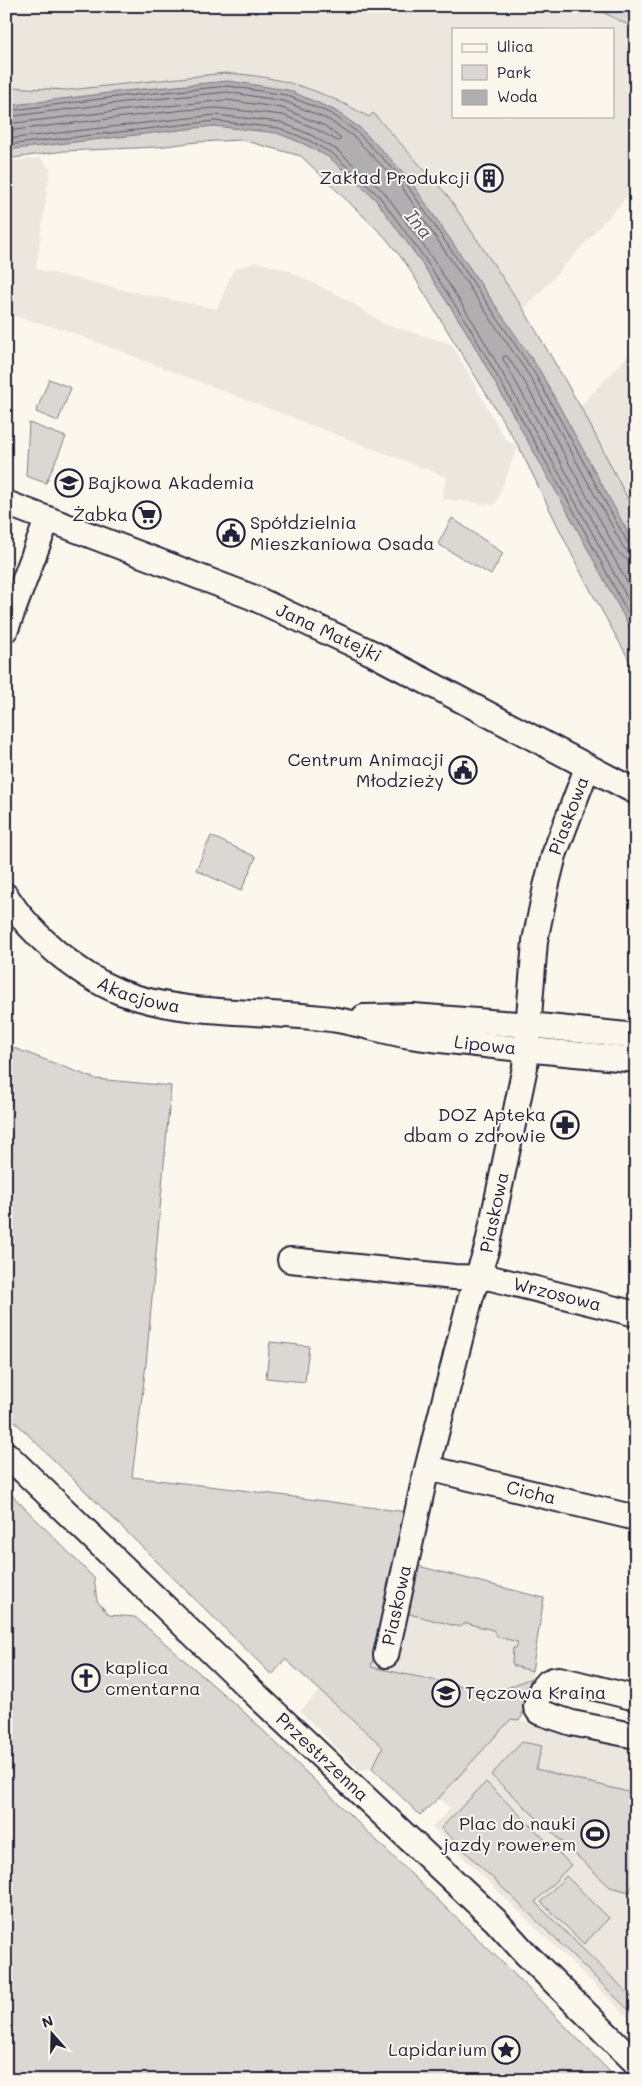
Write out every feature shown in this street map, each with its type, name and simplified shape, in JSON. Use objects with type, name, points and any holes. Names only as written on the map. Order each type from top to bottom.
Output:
[{"type":"street","name":"Jana Matejki","points":[[6,503],[262,601],[370,652],[587,768],[636,792]]},
{"type":"street","points":[[6,629],[47,520]]},
{"type":"street","name":"Piaskowa","points":[[386,1655],[428,1468],[487,1248],[527,1049],[535,941],[546,887],[554,855],[587,768]]},
{"type":"street","name":"Akacjowa","points":[[6,896],[42,938],[67,961],[118,991],[139,998],[173,1005],[306,1018]]},
{"type":"street","name":"Lipowa","points":[[336,1020],[376,1016],[412,1016],[636,1036]]},
{"type":"street","name":"Lipowa","points":[[306,1018],[336,1020],[411,1036],[636,1060]]},
{"type":"street","name":"Wrzosowa","points":[[290,1260],[454,1277],[478,1276],[636,1314]]},
{"type":"street","name":"Przestrzenna","points":[[6,1454],[252,1691],[495,1920],[526,1954],[636,2063]]},
{"type":"street","name":"Cicha","points":[[428,1468],[636,1518]]},
{"type":"street","points":[[636,1698],[559,1679],[546,1682],[542,1687],[536,1707],[539,1712],[572,1723],[636,1736]]},
{"type":"shaded area","points":[[6,6],[636,6],[636,187],[524,310],[439,185],[373,113],[370,117],[347,105],[282,80],[254,75],[174,78],[112,87],[69,90],[6,87]]},
{"type":"shaded area","points":[[41,158],[50,169],[36,269],[128,291],[217,309],[233,270],[256,262],[287,270],[348,300],[384,324],[452,344],[505,439],[518,447],[495,505],[442,499],[447,477],[65,330],[6,314],[6,161]]},
{"type":"shaded area","points":[[636,347],[636,515],[580,406]]},
{"type":"shaded area","points":[[398,1561],[544,1598],[532,1675],[522,1717],[519,1720],[527,1722],[535,1718],[636,1738],[636,2025],[432,1827],[450,1809],[439,1798],[442,1795],[359,1711]]},
{"type":"shaded area","points":[[320,1691],[383,1748],[372,1768],[359,1770],[300,1711]]},
{"type":"green space","points":[[591,6],[636,6],[636,29]]},
{"type":"green space","points":[[225,73],[283,81],[334,99],[369,117],[373,113],[448,196],[524,310],[584,413],[636,515],[636,668],[633,667],[580,571],[519,447],[407,265],[385,237],[301,156],[242,140],[197,142],[157,147],[64,151],[6,159],[6,87],[69,90]]},
{"type":"green space","points":[[49,379],[71,388],[58,421],[36,412]]},
{"type":"green space","points":[[29,423],[66,437],[46,483],[26,476]]},
{"type":"green space","points":[[452,518],[503,553],[491,575],[438,544]]},
{"type":"green space","points":[[211,836],[256,857],[241,891],[196,870]]},
{"type":"green space","points":[[6,1045],[96,1079],[171,1086],[146,1364],[132,1477],[406,1512],[398,1561],[371,1667],[495,1693],[531,1678],[522,1717],[519,1720],[511,1719],[439,1798],[420,1815],[372,1768],[383,1747],[285,1659],[272,1675],[6,1413]]},
{"type":"green space","points":[[270,1342],[309,1346],[305,1382],[266,1378]]},
{"type":"green space","points":[[6,1489],[94,1578],[97,1601],[109,1615],[135,1617],[244,1712],[509,1969],[618,2080],[6,2080]]},
{"type":"green space","points":[[418,1566],[544,1598],[532,1671],[514,1666],[512,1663],[513,1648],[516,1648],[518,1642],[498,1637],[493,1630],[466,1623],[460,1627],[409,1614],[408,1610]]},
{"type":"green space","name":"Plac do nauki jazdy rowerem","points":[[522,1742],[542,1746],[536,1769],[636,1794],[636,1871],[630,1892],[610,1887],[491,1775]]},
{"type":"green space","points":[[486,1782],[571,1865],[535,1902],[636,2001],[636,2017],[441,1828]]},
{"type":"green space","points":[[566,1876],[609,1918],[584,1944],[541,1902]]},
{"type":"water","name":"Ina","points":[[228,81],[288,90],[334,110],[360,128],[407,176],[540,371],[636,547],[636,639],[466,331],[419,259],[375,199],[330,158],[304,144],[277,133],[214,126],[6,150],[6,106],[124,91]]},
{"type":"place","name":"Zakład Produkcji","points":[[489,178]]},
{"type":"place","name":"Bajkowa Akademia","points":[[69,483]]},
{"type":"place","name":"Żabka","points":[[147,515]]},
{"type":"place","name":"Spółdzielnia Mieszkaniowa Osada","points":[[231,533]]},
{"type":"place","name":"Centrum Animacji Młodzieży","points":[[463,770]]},
{"type":"place","name":"DOZ Apteka dbam o zdrowie","points":[[565,1125]]},
{"type":"place","name":"kaplica cmentarna","points":[[86,1678]]},
{"type":"place","name":"Tęczowa Kraina","points":[[446,1693]]},
{"type":"place","name":"Plac do nauki jazdy rowerem","points":[[595,1834]]},
{"type":"place","name":"Lapidarium","points":[[506,2050]]}]
